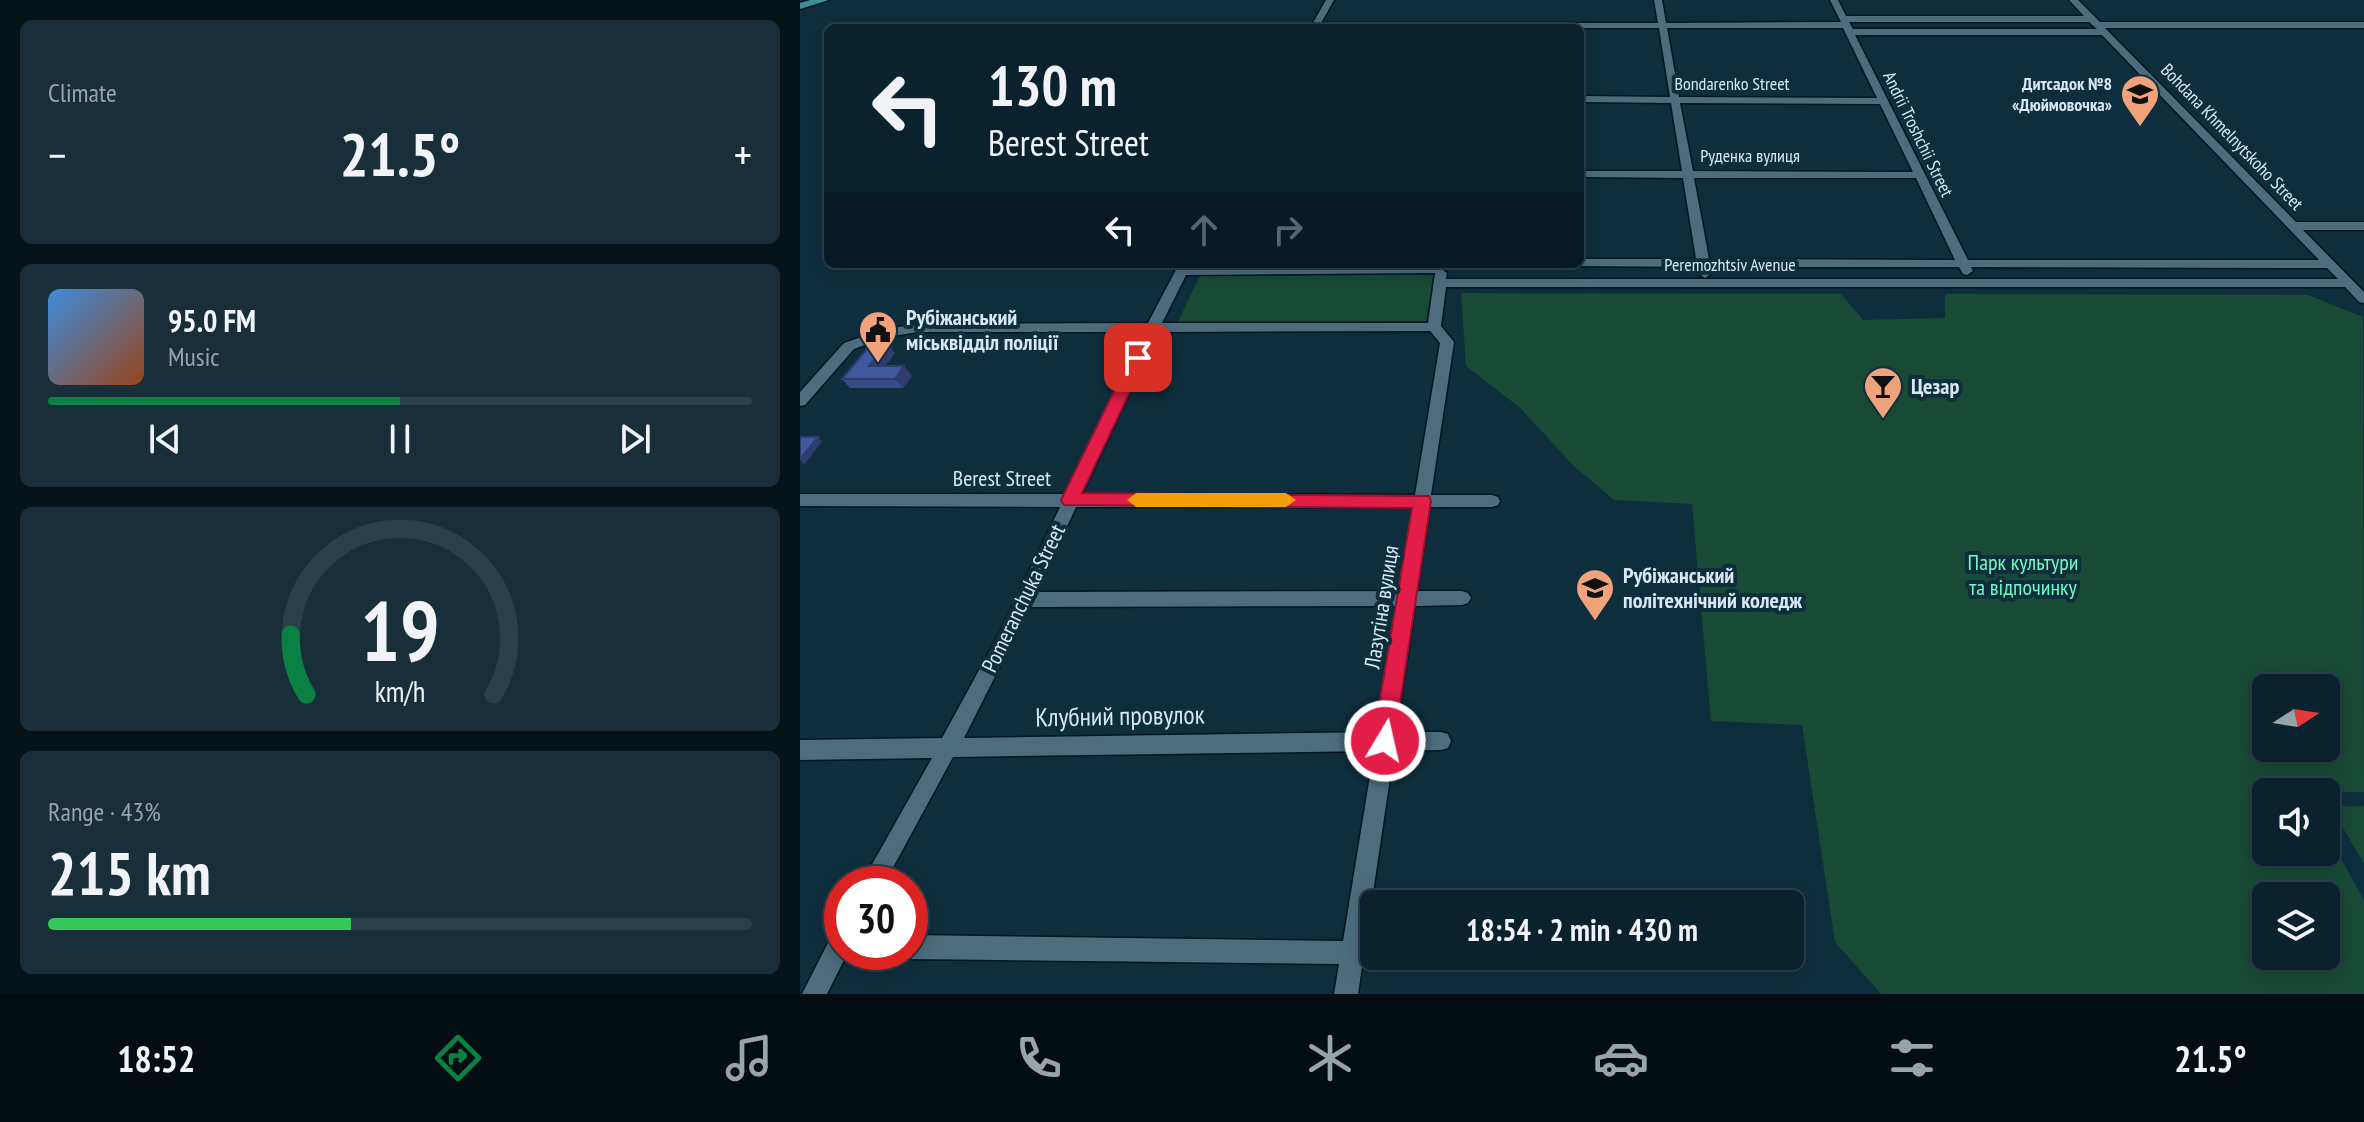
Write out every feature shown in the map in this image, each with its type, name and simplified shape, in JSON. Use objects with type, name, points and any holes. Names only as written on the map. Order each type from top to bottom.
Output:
[{"type":"main road","points":[[800,6],[823,0]]},
{"type":"street","points":[[1316,24],[1330,0]]},
{"type":"street","points":[[1658,0],[1705,283]]},
{"type":"street","name":"Andrii Troshchii Street","points":[[1834,0],[1973,282]]},
{"type":"street","name":"Bohdana Khmelnytskoho Street","points":[[2073,0],[2364,299]]},
{"type":"street","points":[[1846,25],[2098,25]]},
{"type":"street","points":[[1584,26],[2364,25]]},
{"type":"street","name":"Bondarenko Street","points":[[1584,99],[1884,101]]},
{"type":"street","name":"Руденка вулиця","points":[[1584,174],[1920,175]]},
{"type":"street","points":[[2294,226],[2364,226]]},
{"type":"street","name":"Peremozhtsiv Avenue","points":[[1584,263],[2330,264]]},
{"type":"street","points":[[1184,268],[1429,271],[1435,268]]},
{"type":"street","name":"Pomeranchuka Street","points":[[882,866],[949,746],[1024,600],[1151,329],[1184,268]]},
{"type":"street","points":[[800,401],[849,346],[885,333],[918,328],[1434,327],[1443,268]]},
{"type":"street","name":"Peremozhtsiv Avenue","points":[[1440,283],[2348,283]]},
{"type":"street","name":"Лазутіна вулиця","points":[[1346,994],[1447,342],[1434,327]]},
{"type":"street","name":"Berest Street","points":[[800,500],[1492,501]]},
{"type":"street","points":[[1024,600],[1462,598]]},
{"type":"street","name":"Клубний провулок","points":[[800,750],[1441,741]]},
{"type":"street","points":[[928,947],[1351,953]]},
{"type":"street","points":[[814,994],[827,970]]},
{"type":"green space","points":[[1434,273],[1426,321],[1177,324],[1200,275]]},
{"type":"green space","name":"Парк культури та відпочинку","points":[[1461,293],[1841,294],[1863,320],[1945,318],[1945,294],[2308,295],[2363,317],[2364,792],[2340,792],[2340,778],[2252,778],[2252,866],[2340,866],[2340,857],[2364,900],[2364,994],[1881,994],[1835,942],[1802,725],[1711,721],[1692,504],[1614,500],[1574,466],[1519,407],[1466,366]]},
{"type":"green space","points":[[2364,806],[2364,864],[2340,823],[2340,807]]},
{"type":"building","points":[[871,344],[888,344],[869,366],[904,366],[895,379],[842,379]]},
{"type":"building","points":[[800,437],[818,437],[800,459]]},
{"type":"slow traffic","points":[[1136,500],[1286,500]]},
{"type":"place","name":"Дитсадок №8 «Дюймовочка»","points":[[2140,128]]},
{"type":"place","name":"Рубіжанський міськвідділ поліції","points":[[878,364]]},
{"type":"place","name":"Цезар","points":[[1883,420]]},
{"type":"place","name":"Рубіжанський політехнічний коледж","points":[[1595,622]]},
{"type":"route","points":[[1138,358],[1070,500],[1422,501],[1385,741]]}]
